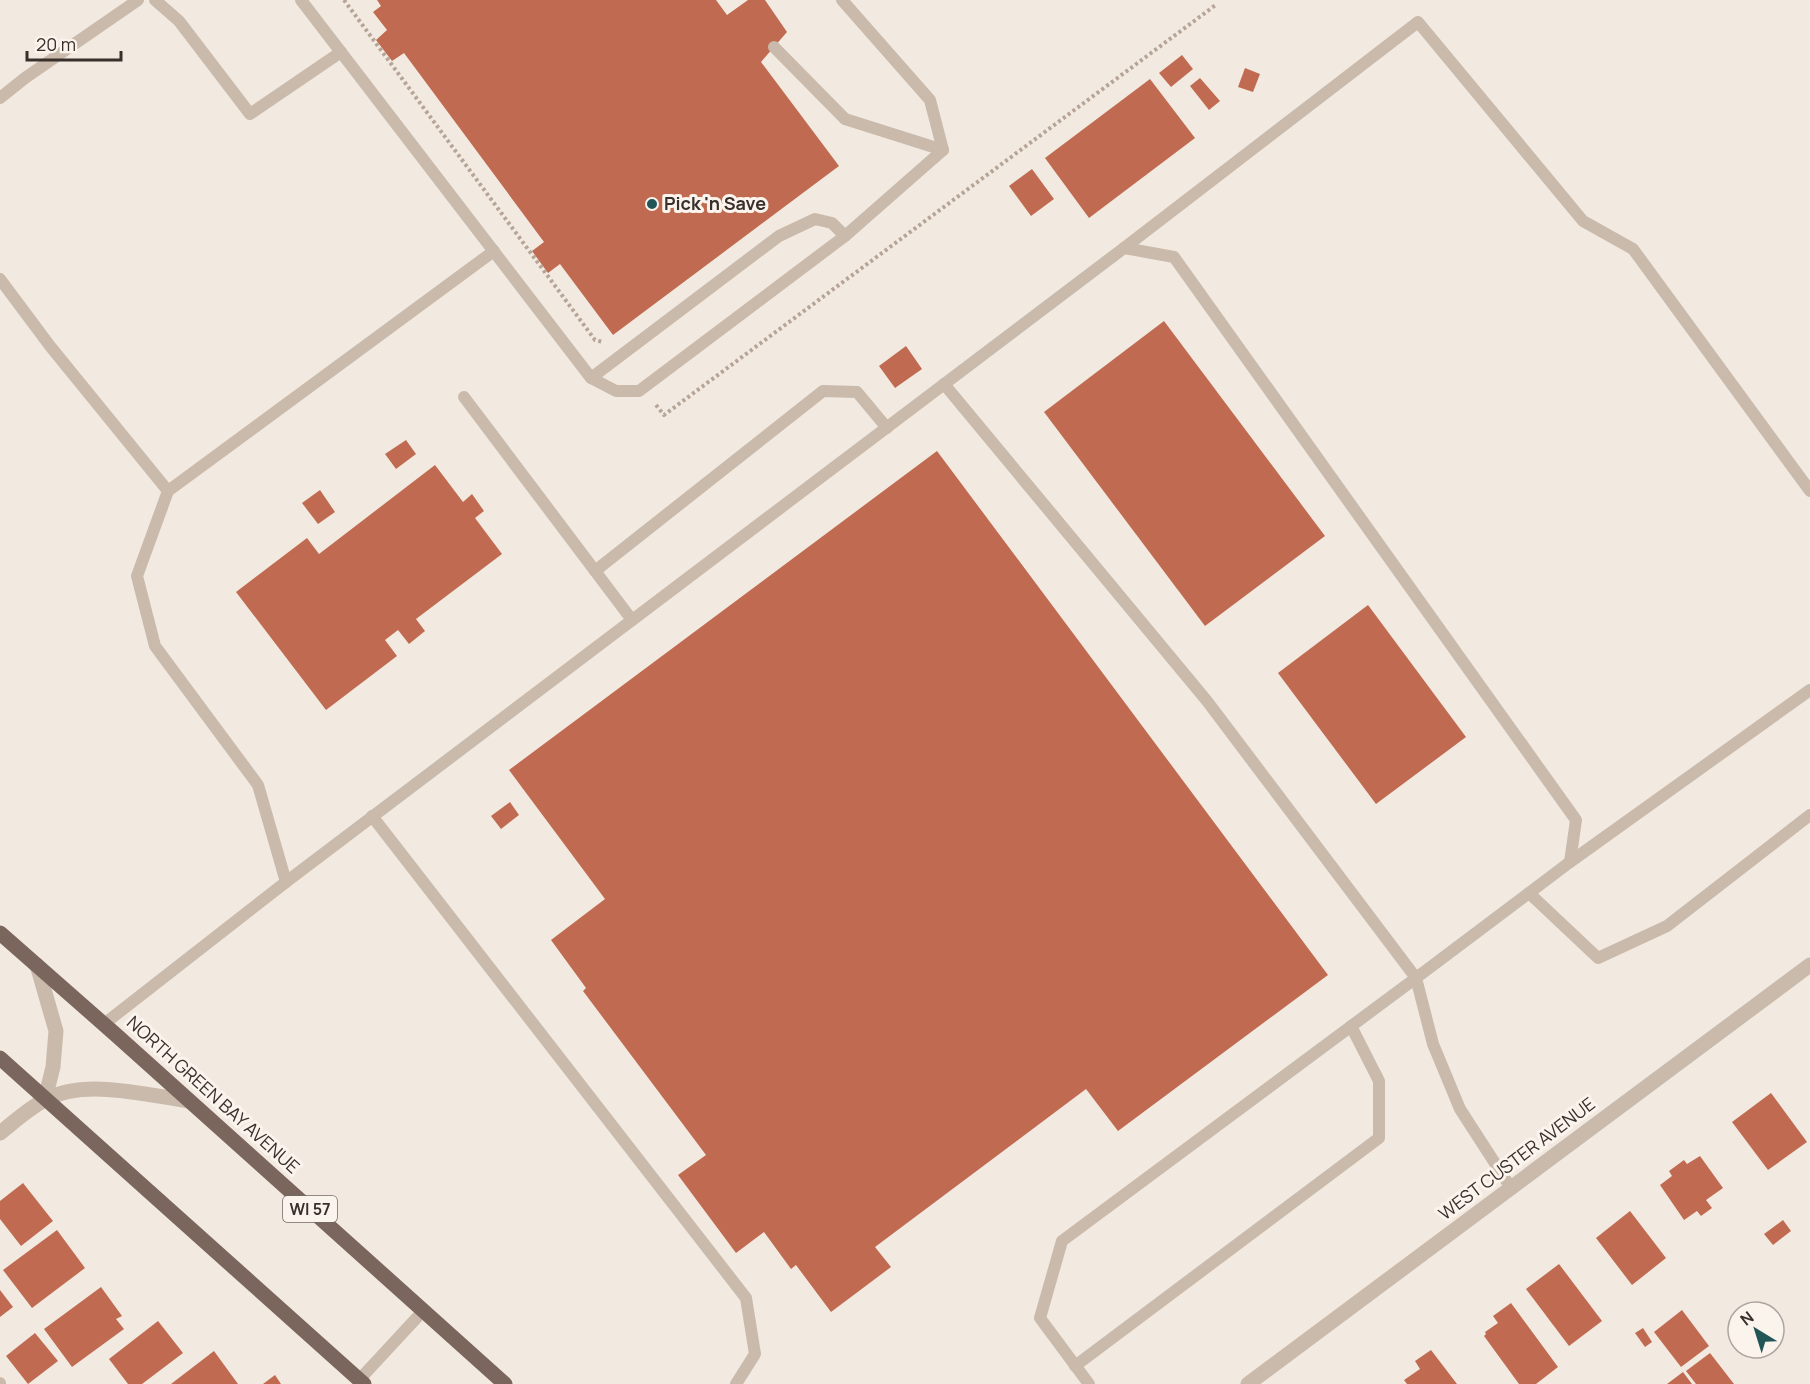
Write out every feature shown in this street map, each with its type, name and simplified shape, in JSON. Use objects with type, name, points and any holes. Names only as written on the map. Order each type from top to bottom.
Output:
[{"type":"main road","name":"NORTH GREEN BAY AVENUE","points":[[0,933],[505,1384]]},
{"type":"main road","points":[[0,1058],[362,1382]]},
{"type":"street","points":[[37,965],[56,1031],[53,1067],[45,1099]]},
{"type":"street","name":"WEST CUSTER AVENUE","points":[[1248,1384],[1810,965]]},
{"type":"street","points":[[0,1132],[45,1099],[77,1089],[96,1088],[189,1101]]},
{"type":"lane","points":[[0,98],[25,78],[138,0]]},
{"type":"lane","points":[[155,0],[179,21],[250,114],[341,52]]},
{"type":"lane","points":[[301,0],[591,378],[616,391],[639,391],[845,236],[943,150]]},
{"type":"lane","points":[[842,0],[930,100],[943,150]]},
{"type":"lane","points":[[104,1024],[372,816],[887,428],[1418,22],[1583,221],[1633,249],[1810,491]]},
{"type":"lane","points":[[774,46],[845,119],[943,150]]},
{"type":"lane","points":[[591,378],[779,236],[815,219],[832,223],[845,236]]},
{"type":"lane","points":[[1124,248],[1174,257],[1576,820],[1570,862]]},
{"type":"lane","points":[[286,882],[258,785],[155,646],[137,576],[168,491],[494,251]]},
{"type":"lane","points":[[0,279],[50,346],[168,491]]},
{"type":"lane","points":[[944,384],[1207,701],[1416,978],[1433,1044],[1460,1109],[1511,1188]]},
{"type":"lane","points":[[595,571],[823,392],[857,392],[887,428]]},
{"type":"lane","points":[[464,397],[632,620]]},
{"type":"lane","points":[[1089,1384],[1040,1318],[1062,1240],[1570,862],[1810,690]]},
{"type":"lane","points":[[1529,893],[1598,958],[1667,926],[1810,815]]},
{"type":"lane","points":[[372,816],[746,1298],[755,1354],[736,1384]]},
{"type":"lane","points":[[1076,1366],[1379,1138],[1379,1081],[1351,1026]]},
{"type":"lane","points":[[362,1382],[423,1311]]},
{"type":"path","points":[[344,0],[595,340],[604,342]]},
{"type":"path","points":[[664,415],[1217,4]]},
{"type":"building","name":"Pick 'n Save","points":[[377,0],[716,0],[727,15],[748,0],[765,0],[787,32],[761,62],[839,166],[613,335],[560,264],[548,273],[532,251],[544,242],[404,53],[392,61],[376,40],[387,30],[373,12],[381,6]]},
{"type":"building","points":[[1182,55],[1193,69],[1171,87],[1159,73]]},
{"type":"building","points":[[1245,68],[1260,74],[1253,92],[1238,87]]},
{"type":"building","points":[[1200,78],[1220,101],[1209,110],[1190,86]]},
{"type":"building","points":[[1150,79],[1195,138],[1089,218],[1045,158]]},
{"type":"building","points":[[1032,169],[1054,199],[1031,216],[1009,186]]},
{"type":"building","points":[[1164,321],[1325,536],[1205,626],[1044,412]]},
{"type":"building","points":[[906,346],[922,369],[895,388],[879,366]]},
{"type":"building","points":[[406,440],[416,454],[396,469],[385,454]]},
{"type":"building","points":[[937,451],[1328,975],[1118,1131],[1086,1089],[875,1247],[891,1267],[831,1312],[796,1265],[791,1269],[764,1232],[736,1253],[678,1175],[706,1155],[583,991],[586,988],[551,940],[605,899],[509,770]]},
{"type":"building","points":[[435,465],[463,502],[472,494],[484,511],[475,518],[502,554],[416,619],[425,631],[409,644],[398,630],[385,640],[397,656],[326,710],[236,592],[307,538],[319,554]]},
{"type":"building","points":[[320,490],[335,512],[318,524],[302,503]]},
{"type":"building","points":[[1368,605],[1466,737],[1376,804],[1278,673]]},
{"type":"building","points":[[510,802],[519,815],[501,829],[491,816]]},
{"type":"building","points":[[1771,1093],[1807,1142],[1768,1170],[1732,1122]]},
{"type":"building","points":[[1700,1156],[1723,1188],[1706,1200],[1712,1208],[1701,1216],[1697,1211],[1684,1220],[1660,1185],[1672,1176],[1669,1171],[1684,1160],[1687,1164]]},
{"type":"building","points":[[23,1183],[53,1221],[21,1246],[0,1219],[0,1201]]},
{"type":"building","points":[[1630,1211],[1666,1258],[1632,1285],[1596,1238]]},
{"type":"building","points":[[1783,1220],[1791,1231],[1773,1245],[1764,1234]]},
{"type":"building","points":[[57,1230],[85,1268],[32,1308],[3,1270]]},
{"type":"building","points":[[1559,1264],[1602,1321],[1569,1346],[1526,1289]]},
{"type":"building","points":[[101,1287],[122,1316],[116,1319],[124,1329],[72,1367],[44,1329]]},
{"type":"building","points":[[0,1290],[13,1307],[0,1317]]},
{"type":"building","points":[[1511,1303],[1558,1367],[1536,1384],[1519,1384],[1484,1336],[1485,1332],[1498,1323],[1493,1316]]},
{"type":"building","points":[[1682,1310],[1709,1346],[1681,1367],[1654,1332]]},
{"type":"building","points":[[158,1321],[183,1353],[142,1384],[128,1384],[109,1359]]},
{"type":"building","points":[[1643,1328],[1652,1342],[1645,1347],[1635,1333]]},
{"type":"building","points":[[35,1333],[58,1361],[28,1384],[6,1356]]},
{"type":"building","points":[[1431,1350],[1457,1384],[1407,1384],[1404,1380],[1420,1369],[1415,1361]]},
{"type":"building","points":[[214,1351],[238,1384],[171,1384]]},
{"type":"building","points":[[1710,1353],[1734,1384],[1696,1384],[1686,1371]]},
{"type":"building","points":[[1683,1372],[1692,1384],[1667,1384]]},
{"type":"building","points":[[275,1375],[281,1384],[263,1384]]},
{"type":"place","name":"Pick 'n Save","points":[[652,204]]}]
